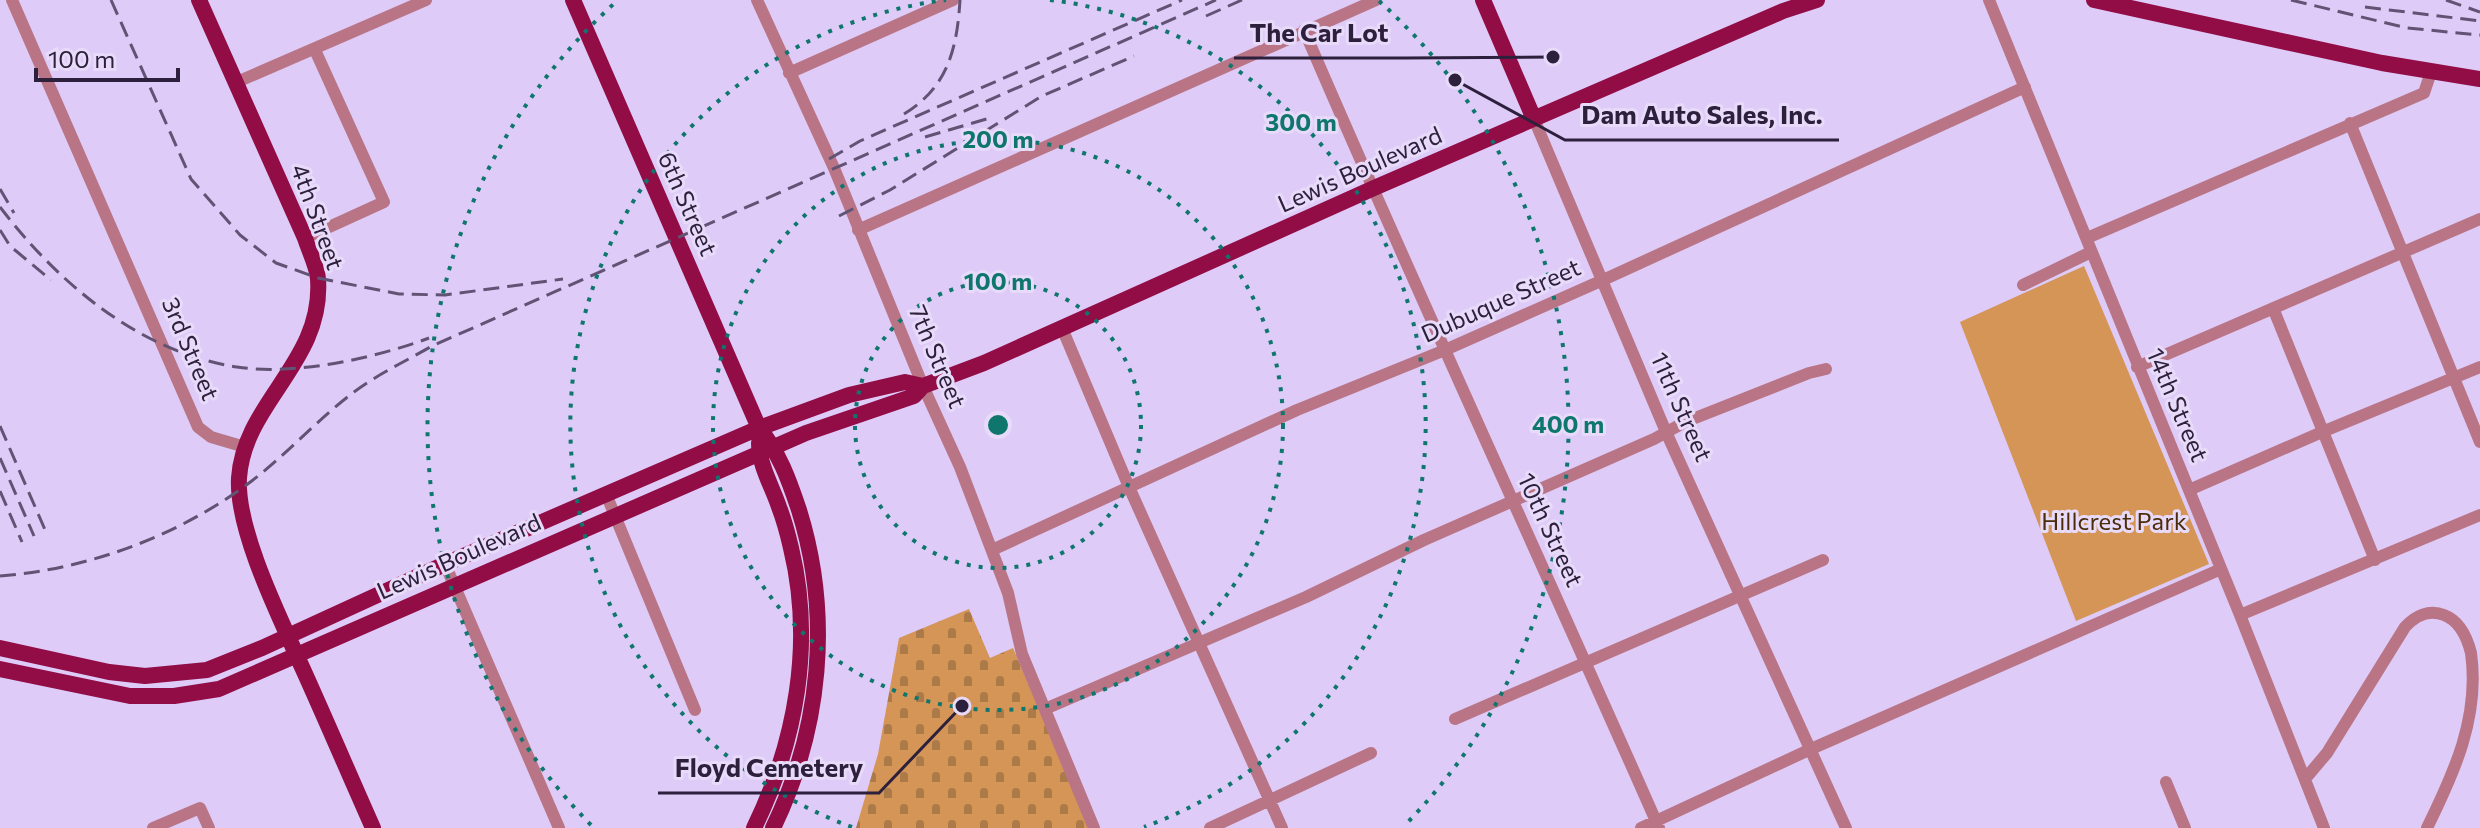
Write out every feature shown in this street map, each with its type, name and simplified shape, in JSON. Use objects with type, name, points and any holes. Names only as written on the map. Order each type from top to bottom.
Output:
[{"type":"main road","name":"4th Street","points":[[199,0],[305,238],[318,278],[314,321],[305,345],[253,427],[245,447]]},
{"type":"main road","name":"6th Street","points":[[573,0],[767,450]]},
{"type":"main road","name":"11th Street","points":[[1483,0],[1534,119]]},
{"type":"main road","name":"Lewis Boulevard","points":[[0,669],[130,696],[174,696],[219,689],[806,433],[914,396],[923,386],[1062,328],[1374,188],[1783,11],[1817,0]]},
{"type":"main road","points":[[2094,0],[2431,72],[2480,79]]},
{"type":"main road","name":"Lewis Boulevard","points":[[0,648],[109,672],[145,676],[207,670],[229,663],[445,564],[759,428],[861,392],[905,382],[923,386]]},
{"type":"main road","points":[[245,447],[239,474],[239,506],[245,530],[373,828]]},
{"type":"main road","points":[[754,828],[790,732],[799,678],[801,633],[797,579],[767,450]]},
{"type":"main road","points":[[767,450],[806,531],[814,571],[819,644],[817,676],[805,745],[773,828]]},
{"type":"street","name":"3rd Street","points":[[12,0],[198,427],[211,437],[245,447]]},
{"type":"street","points":[[237,82],[426,0]]},
{"type":"street","name":"7th Street","points":[[757,0],[834,168],[923,386],[960,467],[1008,593],[1022,654],[1094,828]]},
{"type":"street","points":[[789,73],[953,0]]},
{"type":"street","points":[[858,230],[1376,0]]},
{"type":"street","name":"14th Street","points":[[1989,0],[2323,825]]},
{"type":"street","name":"10th Street","points":[[1304,30],[1658,824]]},
{"type":"street","points":[[305,238],[384,202],[315,50]]},
{"type":"street","points":[[2087,238],[2424,93],[2431,72]]},
{"type":"street","name":"Dubuque Street","points":[[992,550],[1325,399],[1603,280],[2025,87]]},
{"type":"street","name":"11th Street","points":[[1534,119],[1666,432],[1846,828]]},
{"type":"street","points":[[2350,123],[2480,442]]},
{"type":"street","points":[[2137,367],[2480,219]]},
{"type":"street","points":[[2023,285],[2091,252]]},
{"type":"street","points":[[2273,308],[2375,560]]},
{"type":"street","points":[[1062,328],[1129,487],[1282,828]]},
{"type":"street","points":[[2189,490],[2480,367]]},
{"type":"street","points":[[1045,709],[1306,597],[1685,422],[1826,369]]},
{"type":"street","points":[[606,494],[695,710]]},
{"type":"street","points":[[2240,615],[2480,515]]},
{"type":"street","points":[[1455,719],[1823,560]]},
{"type":"street","points":[[445,564],[559,828]]},
{"type":"street","points":[[1641,828],[1658,824],[1811,749],[2221,569]]},
{"type":"street","points":[[2305,779],[2327,753],[2405,627],[2412,619],[2425,614],[2442,614],[2456,622],[2468,641],[2478,691],[2469,741],[2427,828]]},
{"type":"street","points":[[1210,828],[1371,753]]},
{"type":"street","points":[[2166,782],[2185,828]]},
{"type":"street","points":[[153,828],[200,808],[209,828]]},
{"type":"street","points":[[2307,828],[2323,825]]},
{"type":"green space","name":"Hillcrest Park","points":[[2084,266],[2209,564],[2076,621],[1960,322]]},
{"type":"green space","points":[[969,609],[990,658],[1013,648],[1089,828],[856,828],[878,754],[899,638]]},
{"type":"railway","points":[[111,0],[191,179],[240,235],[276,263],[318,278],[399,294],[445,295],[563,279]]},
{"type":"railway","points":[[904,114],[931,92],[947,65],[953,50],[960,0]]},
{"type":"railway","points":[[829,159],[860,141],[1182,0]]},
{"type":"railway","points":[[0,576],[67,566],[165,533],[225,500],[266,470],[354,392],[432,346],[1216,0]]},
{"type":"railway","points":[[1206,16],[1242,0]]},
{"type":"railway","points":[[2291,0],[2407,28],[2480,35]]},
{"type":"railway","points":[[2446,0],[2480,12]]},
{"type":"railway","points":[[2365,7],[2480,21]]},
{"type":"railway","points":[[839,216],[890,190],[1042,96],[1134,56]]},
{"type":"railway","points":[[925,137],[990,118]]},
{"type":"railway","points":[[0,189],[14,213]]},
{"type":"railway","points":[[0,207],[48,262],[104,310],[134,330],[201,359],[259,369],[309,367],[385,352],[429,338]]},
{"type":"railway","points":[[0,230],[10,246],[51,280]]},
{"type":"railway","points":[[0,426],[46,532]]},
{"type":"railway","points":[[0,458],[34,536]]},
{"type":"railway","points":[[0,491],[22,542]]},
{"type":"place","name":"The Car Lot","points":[[1553,57]]},
{"type":"place","name":"Dam Auto Sales, Inc.","points":[[1455,80]]},
{"type":"place","name":"Floyd Cemetery","points":[[962,706]]}]
